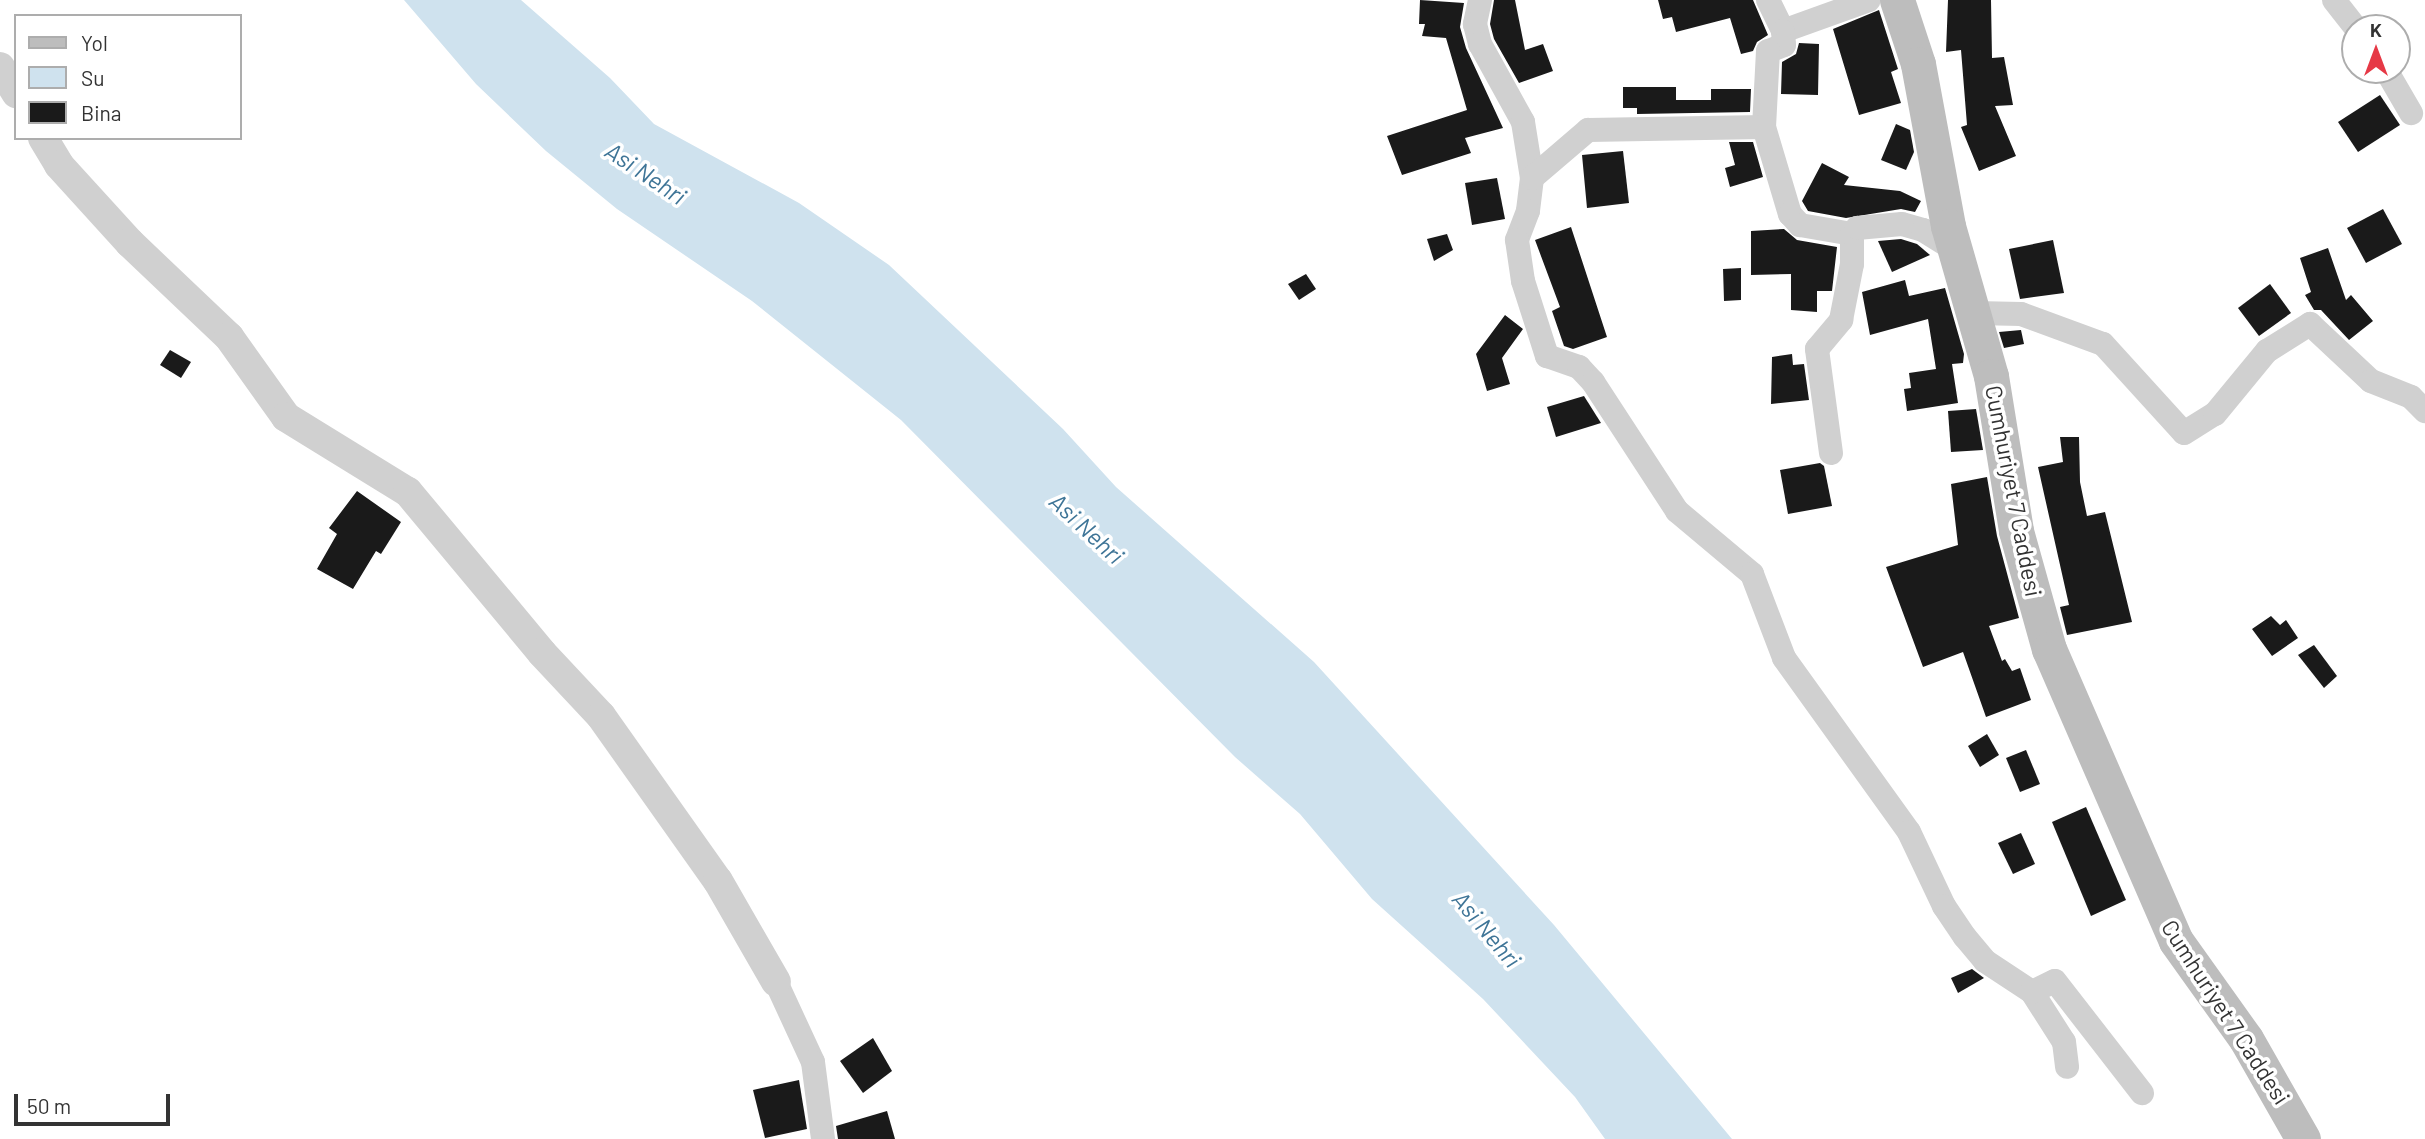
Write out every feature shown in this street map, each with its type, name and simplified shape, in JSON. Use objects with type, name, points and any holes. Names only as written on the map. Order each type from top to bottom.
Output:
[{"type":"main road","name":"Cumhuriyet 7 Caddesi","points":[[1897,0],[1919,64],[1955,250],[1975,313],[2000,415],[2016,531],[2049,649],[2176,941],[2246,1039],[2307,1135]]},
{"type":"street","points":[[1479,0],[1475,24],[1480,44],[1523,122],[1532,178],[1517,240],[1523,281],[1547,356],[1579,368],[1593,382],[1677,511],[1752,574],[1784,658],[1909,832],[1944,906],[1985,961],[2032,992],[2064,1042],[2067,1067]]},
{"type":"street","points":[[1768,0],[1783,31],[1784,45],[1768,51],[1764,127],[1790,214],[1800,225],[1852,234]]},
{"type":"street","points":[[1783,31],[1869,0]]},
{"type":"street","points":[[2334,0],[2345,14]]},
{"type":"street","points":[[0,67],[14,90]]},
{"type":"street","points":[[2394,84],[2411,113]]},
{"type":"street","points":[[1532,178],[1588,130],[1764,127]]},
{"type":"street","points":[[44,140],[59,165],[130,243],[229,337],[285,417],[408,492],[609,726],[718,881],[776,982],[813,1062],[824,1139]]},
{"type":"street","points":[[1831,453],[1817,348],[1841,320],[1852,264],[1852,234],[1857,228],[1902,224],[1923,230],[1955,250]]},
{"type":"street","points":[[1975,313],[2021,314],[2103,344],[2184,433],[2215,414],[2267,351],[2310,324],[2371,381],[2411,397],[2425,411]]},
{"type":"street","points":[[2032,992],[2055,981],[2142,1093]]},
{"type":"water","name":"Asi Nehri","points":[[404,0],[521,0],[610,78],[654,124],[799,203],[889,265],[1063,429],[1116,487],[1314,662],[1554,925],[1732,1139],[1605,1139],[1575,1097],[1483,999],[1372,899],[1300,814],[1235,757],[901,420],[752,301],[617,209],[546,151],[476,84]]},
{"type":"building","points":[[1420,0],[1464,3],[1460,27],[1466,48],[1503,128],[1465,138],[1471,153],[1402,175],[1387,136],[1467,110],[1446,38],[1422,36],[1425,24],[1419,24]]},
{"type":"building","points":[[1494,0],[1515,0],[1525,50],[1543,44],[1553,71],[1519,83],[1494,39],[1490,24]]},
{"type":"building","points":[[1658,0],[1753,0],[1768,35],[1757,42],[1753,51],[1741,54],[1730,18],[1676,32],[1672,17],[1663,19]]},
{"type":"building","points":[[1948,0],[1991,0],[1992,58],[2004,57],[2013,105],[1995,106],[2016,156],[1979,171],[1961,127],[1967,125],[1961,50],[1946,52]]},
{"type":"building","points":[[1879,10],[1898,69],[1891,72],[1901,103],[1859,115],[1833,29]]},
{"type":"building","points":[[1799,43],[1819,44],[1818,95],[1781,94],[1782,62],[1796,54]]},
{"type":"building","points":[[1623,87],[1676,87],[1676,100],[1711,100],[1711,89],[1751,89],[1750,112],[1637,114],[1637,108],[1623,108]]},
{"type":"building","points":[[2380,95],[2400,125],[2358,152],[2338,122]]},
{"type":"building","points":[[1896,124],[1910,130],[1914,152],[1906,170],[1881,160]]},
{"type":"building","points":[[1729,142],[1753,142],[1763,177],[1730,187],[1725,168],[1735,165]]},
{"type":"building","points":[[1623,151],[1629,203],[1587,208],[1582,155]]},
{"type":"building","points":[[1822,163],[1849,177],[1844,185],[1900,191],[1921,201],[1915,212],[1901,209],[1846,218],[1808,211],[1802,201]]},
{"type":"building","points":[[1497,178],[1505,219],[1472,225],[1465,183]]},
{"type":"building","points":[[2383,209],[2402,244],[2366,263],[2347,228]]},
{"type":"building","points":[[1571,227],[1607,337],[1573,349],[1564,346],[1552,311],[1560,307],[1535,240]]},
{"type":"building","points":[[1784,229],[1797,240],[1837,247],[1832,291],[1817,291],[1817,312],[1791,310],[1791,274],[1751,275],[1751,231]]},
{"type":"building","points":[[1447,234],[1453,250],[1434,261],[1427,239]]},
{"type":"building","points":[[1901,239],[1917,244],[1930,255],[1892,272],[1878,241]]},
{"type":"building","points":[[2053,240],[2064,293],[2020,299],[2009,249]]},
{"type":"building","points":[[2328,248],[2346,300],[2351,295],[2373,321],[2349,340],[2321,310],[2314,310],[2305,295],[2311,292],[2300,258]]},
{"type":"building","points":[[1741,268],[1741,300],[1724,301],[1723,269]]},
{"type":"building","points":[[1306,274],[1316,289],[1299,300],[1288,284]]},
{"type":"building","points":[[1905,280],[1909,296],[1945,288],[1964,354],[1963,363],[1952,364],[1958,403],[1907,411],[1904,389],[1911,388],[1909,373],[1936,369],[1928,319],[1870,335],[1862,292]]},
{"type":"building","points":[[2270,284],[2291,313],[2259,336],[2238,308]]},
{"type":"building","points":[[1505,315],[1523,329],[1502,358],[1510,384],[1487,391],[1476,354]]},
{"type":"building","points":[[2021,330],[2024,344],[2004,348],[1999,332]]},
{"type":"building","points":[[170,350],[191,362],[181,378],[160,365]]},
{"type":"building","points":[[1792,354],[1793,365],[1804,364],[1809,400],[1771,404],[1772,357]]},
{"type":"building","points":[[1584,396],[1601,423],[1556,437],[1547,407]]},
{"type":"building","points":[[1976,409],[1983,450],[1951,452],[1948,411]]},
{"type":"building","points":[[2060,437],[2079,437],[2080,482],[2087,516],[2105,512],[2132,622],[2067,635],[2060,607],[2069,605],[2038,467],[2063,462]]},
{"type":"building","points":[[1820,463],[1824,466],[1832,506],[1788,514],[1780,470]]},
{"type":"building","points":[[1987,477],[1997,536],[2019,618],[1989,626],[2002,661],[2005,659],[2012,671],[2020,668],[2031,700],[1986,717],[1963,652],[1923,667],[1886,567],[1958,545],[1951,484]]},
{"type":"building","points":[[357,491],[401,522],[381,554],[376,551],[353,589],[317,569],[337,534],[329,528]]},
{"type":"building","points":[[2271,616],[2280,625],[2286,620],[2298,638],[2272,656],[2252,629]]},
{"type":"building","points":[[2314,645],[2337,676],[2324,688],[2298,655]]},
{"type":"building","points":[[1987,734],[1999,755],[1980,767],[1968,746]]},
{"type":"building","points":[[2026,750],[2040,784],[2020,792],[2006,758]]},
{"type":"building","points":[[2086,807],[2126,900],[2091,916],[2052,822]]},
{"type":"building","points":[[2021,833],[2035,864],[2013,874],[1998,843]]},
{"type":"building","points":[[1972,969],[1984,978],[1958,993],[1951,978]]},
{"type":"building","points":[[873,1038],[892,1071],[863,1093],[840,1061]]},
{"type":"building","points":[[799,1080],[807,1129],[765,1138],[753,1090]]},
{"type":"building","points":[[887,1111],[895,1139],[838,1139],[836,1126]]}]
